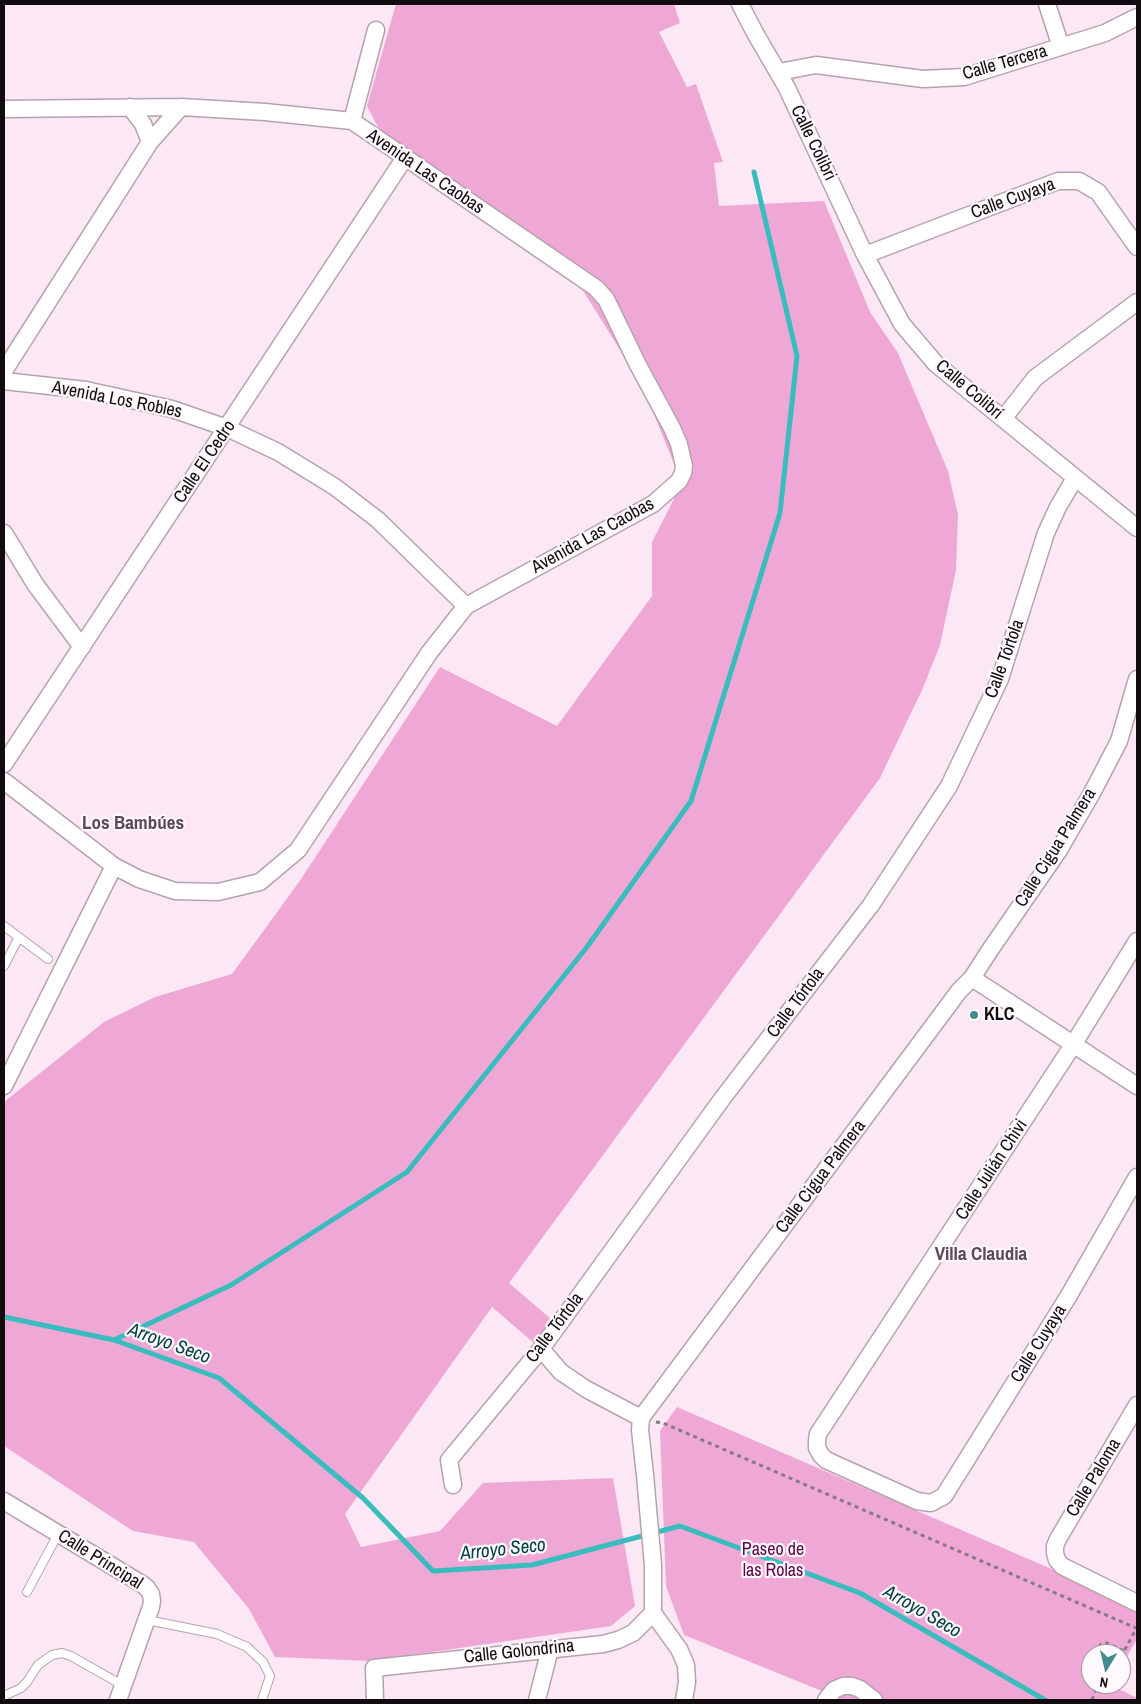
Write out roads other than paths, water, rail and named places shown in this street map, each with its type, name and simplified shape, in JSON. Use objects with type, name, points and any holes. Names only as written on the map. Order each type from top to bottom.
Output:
[{"type":"street","name":"Calle Colibri","points":[[740,4],[778,72],[817,150],[845,214]]},
{"type":"street","points":[[1047,4],[1061,47]]},
{"type":"street","name":"Calle Tercera","points":[[778,72],[816,65],[923,79],[964,77],[1105,33],[1137,17]]},
{"type":"street","points":[[352,121],[376,30]]},
{"type":"street","points":[[130,107],[143,124],[150,142]]},
{"type":"street","points":[[4,371],[150,142],[181,107]]},
{"type":"street","name":"Avenida Las Caobas","points":[[4,108],[181,107],[264,112],[352,121],[404,159],[588,283],[606,299],[672,428],[679,444],[684,466],[679,481],[653,504],[466,606],[429,653],[298,850],[260,882],[218,892],[175,891],[139,879],[114,866],[4,780]]},
{"type":"street","name":"Calle El Cedro","points":[[4,764],[404,159]]},
{"type":"street","name":"Calle Cuyaya","points":[[865,255],[1058,181],[1079,181],[1098,192],[1137,248]]},
{"type":"street","name":"Calle Colibrí","points":[[845,214],[902,324],[936,364],[1137,528]]},
{"type":"street","points":[[1003,419],[1035,378],[1137,302]]},
{"type":"street","name":"Avenida Los Robles","points":[[4,380],[86,390],[172,408],[227,428],[278,452],[335,487],[378,520],[466,606]]},
{"type":"street","name":"Calle Tórtola","points":[[454,1485],[449,1460],[541,1349],[722,1099],[871,905],[949,786],[1000,679],[1046,533],[1058,507],[1075,478]]},
{"type":"street","points":[[4,533],[35,584],[82,647]]},
{"type":"street","name":"Calle Cigua Palmera","points":[[641,1418],[959,991],[972,978],[1059,850],[1119,741],[1137,679]]},
{"type":"street","points":[[4,1086],[114,866]]},
{"type":"street","name":"Calle Julián Chivi","points":[[931,1503],[916,1501],[826,1460],[817,1448],[818,1434],[1074,1045],[1137,941]]},
{"type":"street","points":[[972,978],[1137,1086]]},
{"type":"street","name":"Calle Cuyaya","points":[[931,1503],[944,1496],[950,1488],[1068,1296],[1137,1177]]},
{"type":"street","points":[[541,1349],[561,1372],[586,1389],[641,1418],[640,1430],[653,1565],[653,1613],[679,1649],[686,1665],[687,1682],[684,1700]]},
{"type":"street","name":"Calle Paloma","points":[[1137,1405],[1055,1546],[1057,1560],[1062,1566],[1137,1603]]},
{"type":"street","name":"Calle Principal","points":[[4,1501],[147,1588],[152,1600],[147,1620],[121,1693]]},
{"type":"street","name":"Calle Golondrina","points":[[375,1700],[374,1668],[603,1644],[633,1633],[653,1613]]},
{"type":"street","points":[[537,1700],[550,1649]]},
{"type":"street","points":[[826,1700],[834,1690],[843,1686],[852,1686],[860,1689],[874,1700]]},
{"type":"lane","points":[[4,926],[48,959]]},
{"type":"lane","points":[[4,966],[19,937]]},
{"type":"lane","points":[[27,1592],[58,1534]]},
{"type":"lane","points":[[147,1620],[217,1634],[247,1647],[263,1662],[270,1676],[262,1700]]},
{"type":"lane","points":[[4,1696],[21,1688],[38,1665],[52,1654],[62,1653],[71,1656],[121,1693]]},
{"type":"waterway","points":[[114,1340],[231,1285],[407,1172],[587,947],[691,801],[780,513],[797,356],[754,172]]},
{"type":"waterway","name":"Arroyo Seco","points":[[4,1317],[114,1340],[219,1378],[363,1498],[433,1571],[532,1565],[680,1526],[860,1593],[1045,1700]]},
{"type":"place","name":"KLC","points":[[974,1015]]},
{"type":"district","name":"Los Bambúes","points":[[133,824]]},
{"type":"district","name":"Villa Claudia","points":[[981,1255]]},
{"type":"park label","name":"Paseo de las Rolas","points":[[773,1560]]}]
